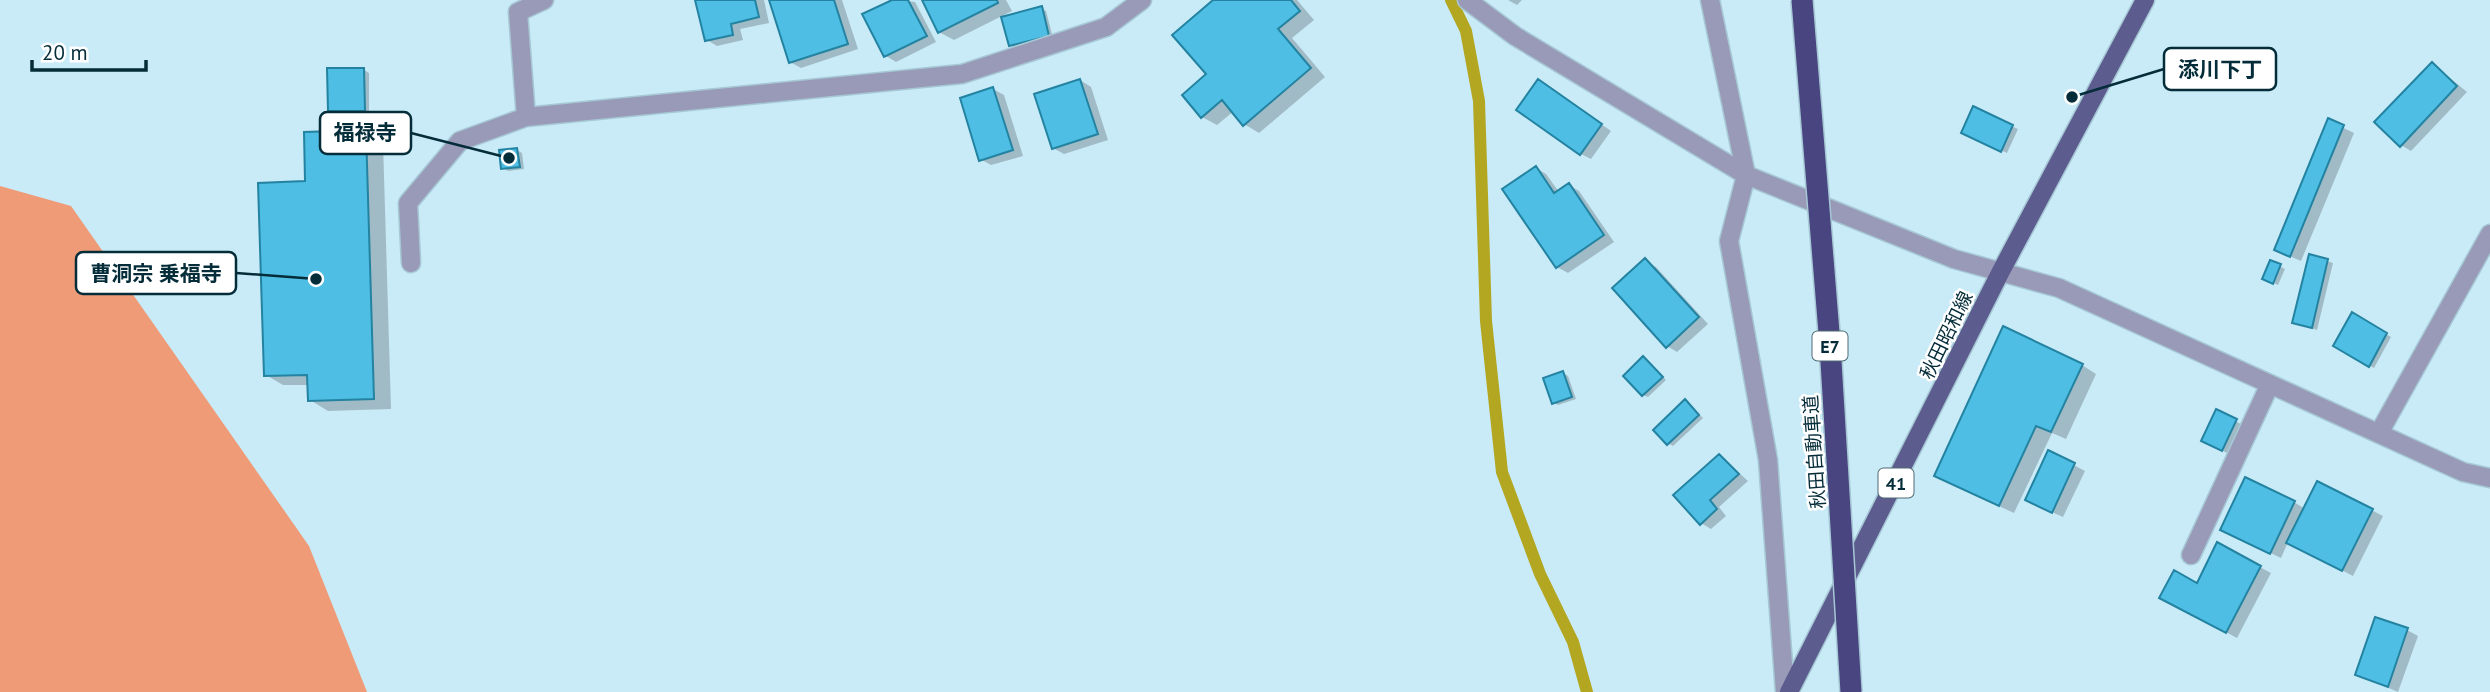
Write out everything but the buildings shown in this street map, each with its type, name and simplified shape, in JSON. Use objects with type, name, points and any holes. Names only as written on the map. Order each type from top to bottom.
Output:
[{"type":"highway","name":"秋田自動車道","points":[[1802,0],[1830,345],[1852,692]]},
{"type":"main road","name":"秋田昭和線","points":[[1787,692],[2000,273],[2145,0]]},
{"type":"street","points":[[526,117],[518,12],[544,0]]},
{"type":"street","points":[[411,263],[408,202],[460,141],[526,117],[962,74],[1106,27],[1142,0]]},
{"type":"street","points":[[1467,0],[1515,36],[1746,175],[1954,259],[2059,288],[2463,472],[2490,478]]},
{"type":"street","points":[[1710,0],[1746,175],[1729,241],[1768,460],[1787,692]]},
{"type":"street","points":[[2379,433],[2490,234]]},
{"type":"street","points":[[2191,555],[2270,384]]},
{"type":"shaded area","points":[[0,186],[71,206],[309,546],[367,692],[0,692]]},
{"type":"waterway","points":[[1451,0],[1466,31],[1479,101],[1486,321],[1502,472],[1540,574],[1573,642],[1587,692]]},
{"type":"place","name":"添川下丁","points":[[2072,97]]},
{"type":"place","name":"福禄寺","points":[[509,158]]},
{"type":"place","name":"曹洞宗 乗福寺","points":[[316,279]]}]
